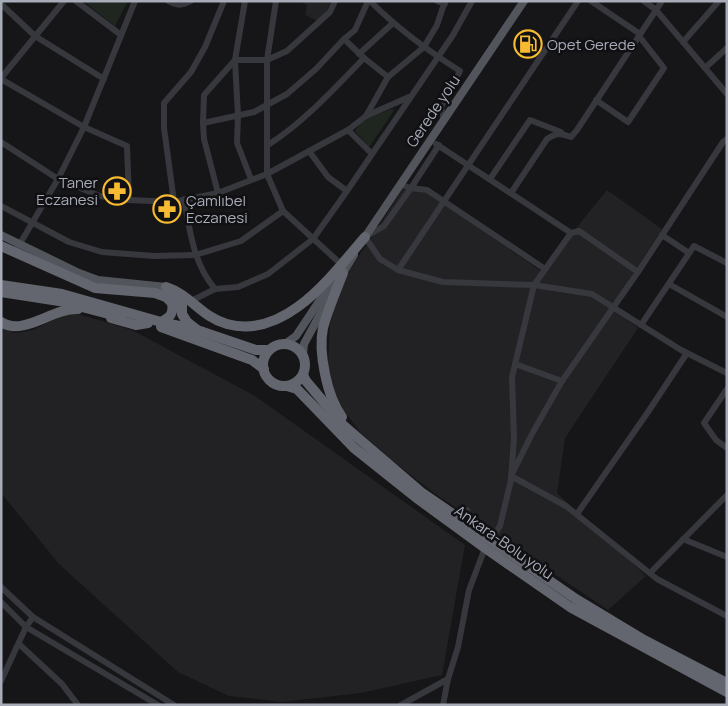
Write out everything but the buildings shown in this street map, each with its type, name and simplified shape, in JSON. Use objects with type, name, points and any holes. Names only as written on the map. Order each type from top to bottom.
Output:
[{"type":"highway","points":[[166,287],[175,290],[191,301],[206,315],[227,324],[249,327],[272,321],[288,314],[302,304],[343,268],[365,237]]},
{"type":"highway","points":[[1,246],[17,248],[94,288],[155,293],[166,297],[172,303],[173,311],[170,317],[161,322]]},
{"type":"highway","points":[[343,268],[323,330],[323,359],[328,386],[336,409],[355,436]]},
{"type":"highway","points":[[1,284],[62,294],[161,322],[197,330],[256,350],[269,350]]},
{"type":"highway","points":[[166,287],[182,306],[182,314],[187,322],[197,330]]},
{"type":"highway","points":[[1,292],[58,301],[148,323],[252,360],[264,369],[269,380],[274,384],[286,386],[293,384],[303,375],[305,368],[303,355],[296,347],[285,344],[274,346],[265,356],[264,369]]},
{"type":"highway","points":[[1,322],[12,327],[22,327],[70,308],[135,325],[148,323]]},
{"type":"highway","name":"Ankara-Bolu yolu","points":[[303,375],[322,402],[355,436],[421,492],[461,520],[487,544],[570,607],[727,692]]},
{"type":"highway","name":"Ankara-Bolu yolu","points":[[286,386],[297,388],[354,448],[418,499],[487,544],[644,640],[727,683]]},
{"type":"main road","name":"Gerede yolu","points":[[365,237],[524,1]]},
{"type":"main road","points":[[1,235],[17,248],[98,280],[166,287]]},
{"type":"main road","points":[[285,344],[296,336],[343,268]]},
{"type":"main road","points":[[303,355],[304,344],[343,268]]},
{"type":"street","points":[[64,1],[1,78],[84,127],[127,146],[129,200]]},
{"type":"street","points":[[76,1],[121,35]]},
{"type":"street","points":[[17,248],[58,179],[84,127],[135,1]]},
{"type":"street","points":[[168,1],[176,6],[183,6],[191,1]]},
{"type":"street","points":[[174,202],[164,128],[164,103],[191,72],[205,47],[224,1]]},
{"type":"street","points":[[245,1],[236,60],[237,143],[251,179]]},
{"type":"street","points":[[276,1],[267,60],[267,174],[283,211],[343,268]]},
{"type":"street","points":[[218,193],[204,139],[204,95],[236,60],[267,60],[287,52],[330,12],[334,1]]},
{"type":"street","points":[[203,123],[238,116],[268,106],[288,94],[355,30],[369,1],[393,24],[460,71],[441,107],[444,120]]},
{"type":"street","points":[[366,116],[388,77],[424,47],[437,25],[445,3],[437,1]]},
{"type":"street","points":[[191,301],[215,288],[238,287],[268,274],[313,239],[453,35],[472,1]]},
{"type":"street","points":[[398,270],[578,1]]},
{"type":"street","points":[[591,1],[640,35],[664,68],[628,122],[596,100]]},
{"type":"street","points":[[644,1],[656,10],[727,94]]},
{"type":"street","points":[[490,179],[530,120],[570,137],[662,1]]},
{"type":"street","points":[[683,42],[719,1]]},
{"type":"street","points":[[1,4],[35,36],[104,79]]},
{"type":"street","points":[[268,145],[279,138],[331,92],[361,56],[393,24]]},
{"type":"street","points":[[344,39],[361,56],[388,77]]},
{"type":"street","points":[[705,68],[727,48]]},
{"type":"street","points":[[1,142],[58,179],[100,196],[129,200],[174,202],[218,193],[267,174],[348,130],[366,116],[410,97]]},
{"type":"street","points":[[348,130],[372,154]]},
{"type":"street","points":[[511,193],[548,139],[555,134],[562,133]]},
{"type":"street","points":[[511,476],[533,432],[562,382],[614,308],[723,142],[727,139]]},
{"type":"street","points":[[430,140],[571,233]]},
{"type":"street","points":[[439,145],[384,226],[365,237],[380,259],[398,270],[443,282],[534,285],[592,294],[687,353],[727,373]]},
{"type":"street","points":[[309,151],[328,177],[347,191]]},
{"type":"street","points":[[401,185],[427,190],[545,269]]},
{"type":"street","points":[[184,199],[195,255],[206,278],[215,288]]},
{"type":"street","points":[[1,206],[69,242],[102,252],[154,256],[195,255],[241,241],[283,211]]},
{"type":"street","points":[[443,705],[458,647],[469,590],[487,544],[500,526],[511,476],[514,438],[512,377],[534,285],[571,233],[579,231],[638,272]]},
{"type":"street","points":[[662,235],[689,253]]},
{"type":"street","points":[[641,325],[694,246],[727,263]]},
{"type":"street","points":[[669,284],[727,317]]},
{"type":"street","points":[[577,514],[687,353]]},
{"type":"street","points":[[515,364],[562,382]]},
{"type":"street","points":[[727,389],[704,423],[716,440],[727,448]]},
{"type":"street","points":[[511,476],[566,506],[657,578],[727,616]]},
{"type":"street","points":[[650,573],[683,539],[723,503],[727,495]]},
{"type":"street","points":[[461,520],[467,510]]},
{"type":"street","points":[[683,539],[727,557]]},
{"type":"street","points":[[1,587],[33,617],[174,705]]},
{"type":"street","points":[[1,602],[26,628],[148,703],[158,705]]},
{"type":"street","points":[[1,681],[33,617]]},
{"type":"street","points":[[19,644],[62,684],[78,705]]},
{"type":"street","points":[[406,704],[448,680]]},
{"type":"shaded area","points":[[83,1],[128,1],[115,26]]},
{"type":"shaded area","points":[[303,1],[331,1],[326,13],[318,21],[305,15],[307,5]]},
{"type":"shaded area","points":[[392,109],[394,110],[391,115],[369,147],[355,131],[366,120]]},
{"type":"shaded area","points":[[403,189],[427,193],[541,271],[607,190],[662,229],[611,308],[638,328],[565,438],[557,493],[646,576],[608,610],[434,493],[359,431],[337,401],[328,365],[330,325],[340,288]]},
{"type":"shaded area","points":[[75,313],[132,330],[255,396],[465,545],[442,675],[361,693],[282,702],[229,696],[178,672],[59,564],[1,493],[1,327],[15,333],[23,332],[33,330],[59,317]]},
{"type":"place","name":"Opet Gerede","points":[[528,44]]},
{"type":"place","name":"Taner Eczanesi","points":[[117,191]]},
{"type":"place","name":"Çamlıbel Eczanesi","points":[[167,209]]}]
